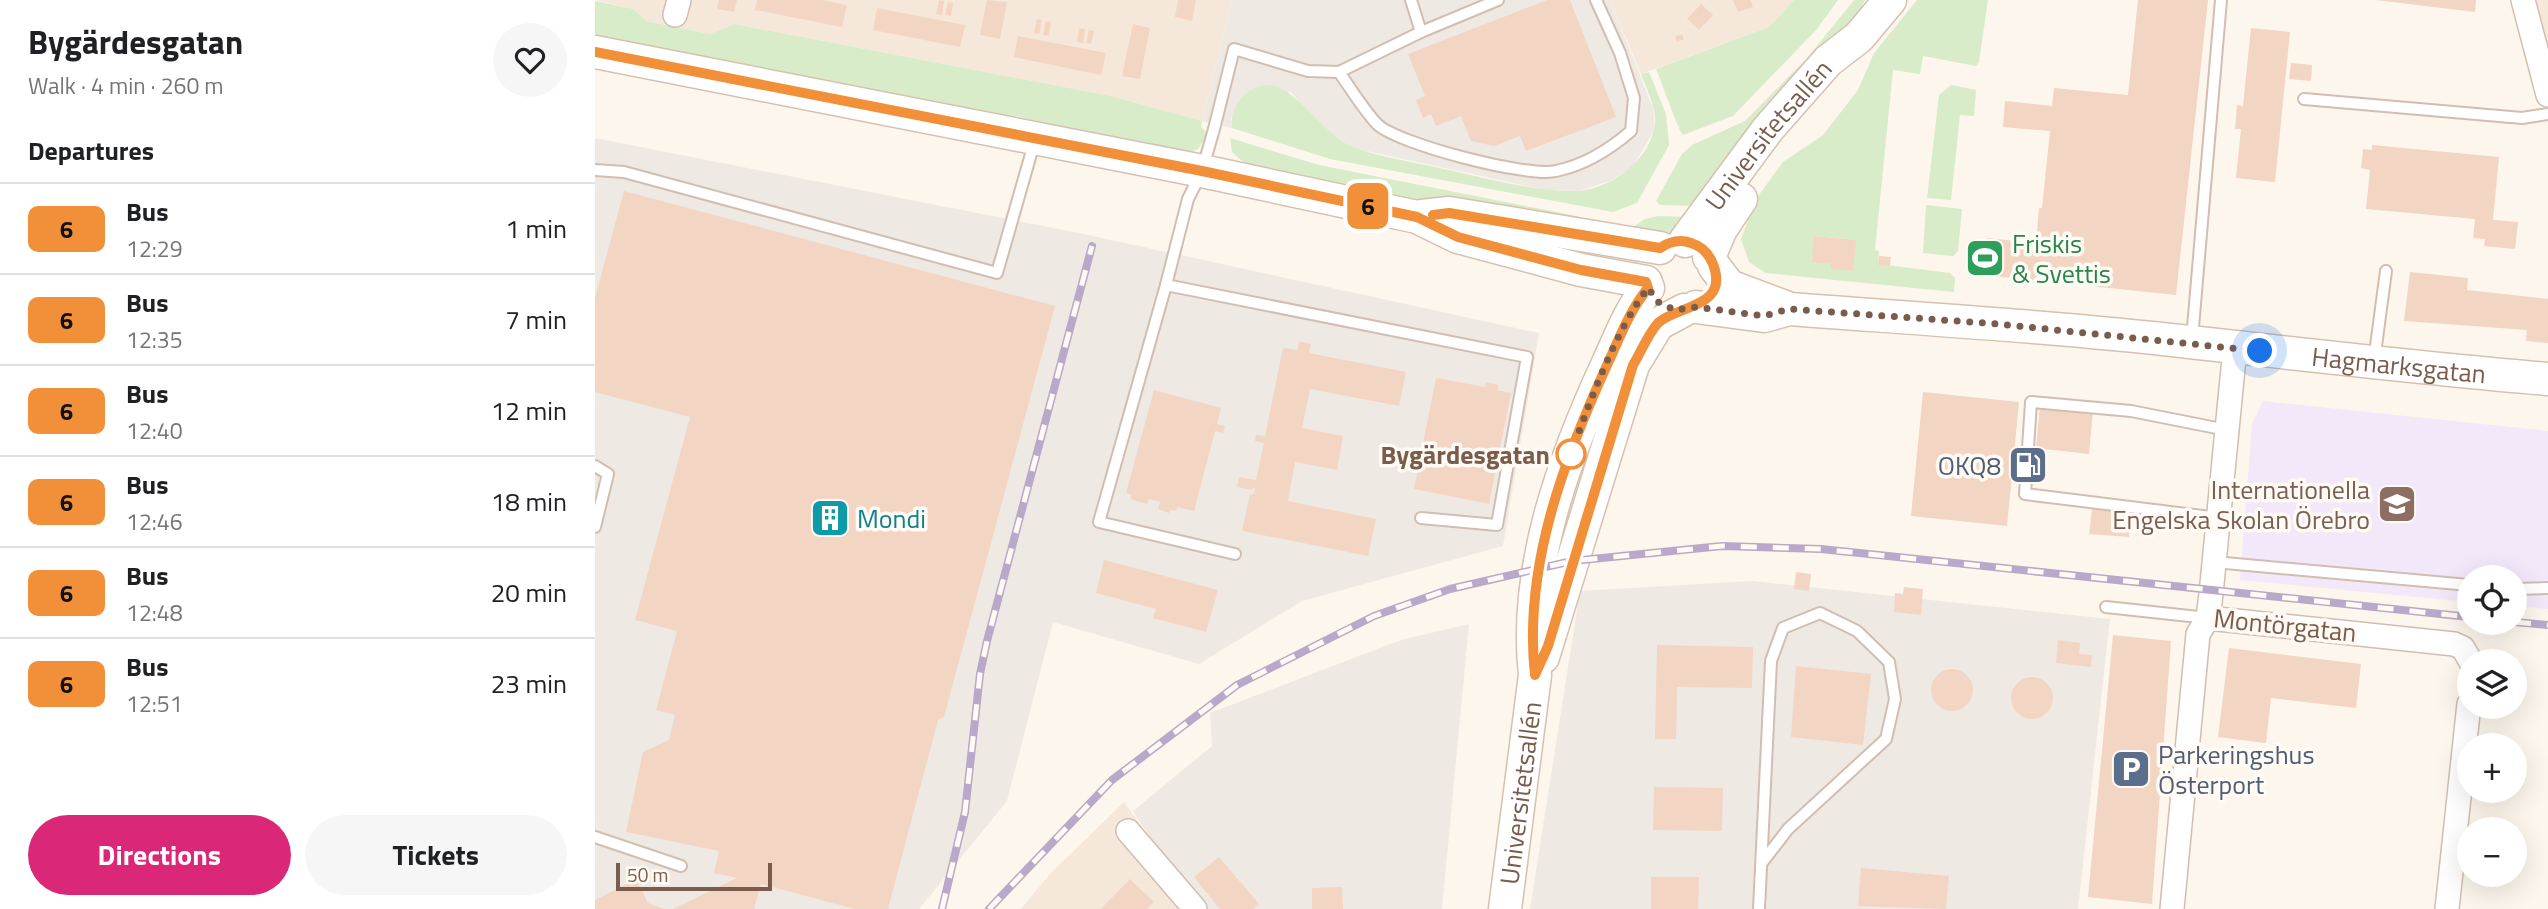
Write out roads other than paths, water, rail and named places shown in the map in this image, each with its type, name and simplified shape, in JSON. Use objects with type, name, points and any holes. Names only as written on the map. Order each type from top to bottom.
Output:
[{"type":"street","name":"Universitetsallén","points":[[1692,253],[1721,229],[1770,155],[1842,70],[1859,37],[1890,0]]},
{"type":"street","points":[[2523,0],[2548,95]]},
{"type":"street","points":[[595,52],[1202,171],[1417,217],[1458,237],[1647,285]]},
{"type":"street","points":[[1417,217],[1449,213],[1692,253]]},
{"type":"street","name":"Hagmarksgatan","points":[[1692,253],[1729,286],[1789,309],[2192,342],[2374,364],[2548,379]]},
{"type":"street","points":[[1692,253],[1712,290],[1690,309],[1658,302],[1647,285],[1648,263],[1692,253]]},
{"type":"street","name":"Universitetsallén","points":[[1505,909],[1535,675],[1532,629],[1538,569],[1549,525],[1593,397],[1647,285]]},
{"type":"street","name":"Universitetsallén","points":[[1535,675],[1548,646],[1633,365],[1658,324],[1690,309]]},
{"type":"street","name":"Hagmarksgatan","points":[[1690,309],[1764,316],[1789,309]]},
{"type":"street","points":[[2172,909],[2198,634],[2207,618],[2235,348]]},
{"type":"street","name":"Montörgatan","points":[[2207,618],[2454,644],[2460,649]]},
{"type":"street","points":[[2447,909],[2467,719]]},
{"type":"street","points":[[1128,831],[1195,909]]},
{"type":"lane","points":[[1411,0],[1421,32]]},
{"type":"lane","points":[[1235,554],[1099,522],[1188,199],[1202,171],[1234,49],[1308,71],[1339,72],[1421,32],[1498,0]]},
{"type":"lane","points":[[1339,72],[1379,126],[1424,146],[1502,167],[1554,172],[1605,153],[1631,131],[1634,98],[1620,53],[1596,0]]},
{"type":"lane","points":[[2192,342],[2221,0]]},
{"type":"lane","points":[[2304,99],[2522,118],[2548,114]]},
{"type":"lane","points":[[595,170],[624,172],[997,273],[1035,139]]},
{"type":"lane","points":[[2374,364],[2386,271]]},
{"type":"lane","points":[[1166,285],[1527,357],[1497,525],[1421,518]]},
{"type":"lane","points":[[2218,518],[2025,494],[2031,402],[2131,411],[2227,430]]},
{"type":"lane","points":[[595,466],[608,474],[595,527]]},
{"type":"lane","points":[[2214,562],[2457,584]]},
{"type":"lane","points":[[2527,589],[2548,588]]},
{"type":"lane","name":"Montörgatan","points":[[2106,607],[2207,618]]},
{"type":"lane","points":[[1759,909],[1770,661],[1783,628],[1820,614],[1857,631],[1889,662],[1895,699],[1886,739],[1788,829],[1761,864]]},
{"type":"lane","points":[[595,837],[681,866]]},
{"type":"railway","points":[[942,909],[965,812],[980,674],[987,641],[1092,246]]},
{"type":"railway","points":[[989,909],[1112,780],[1237,685],[1374,616],[1450,589],[1572,561],[1722,546],[1821,549],[2457,616]]},
{"type":"railway","points":[[2527,623],[2548,625]]},
{"type":"place","name":"Friskis & Svettis","points":[[1985,258]]},
{"type":"place","name":"Bygärdesgatan","points":[[1571,454]]},
{"type":"place","name":"OKQ8","points":[[2028,465]]},
{"type":"place","name":"Internationella Engelska Skolan Örebro","points":[[2397,504]]},
{"type":"place","name":"Mondi","points":[[830,518]]},
{"type":"place","name":"Parkeringshus Österport","points":[[2131,769]]}]
